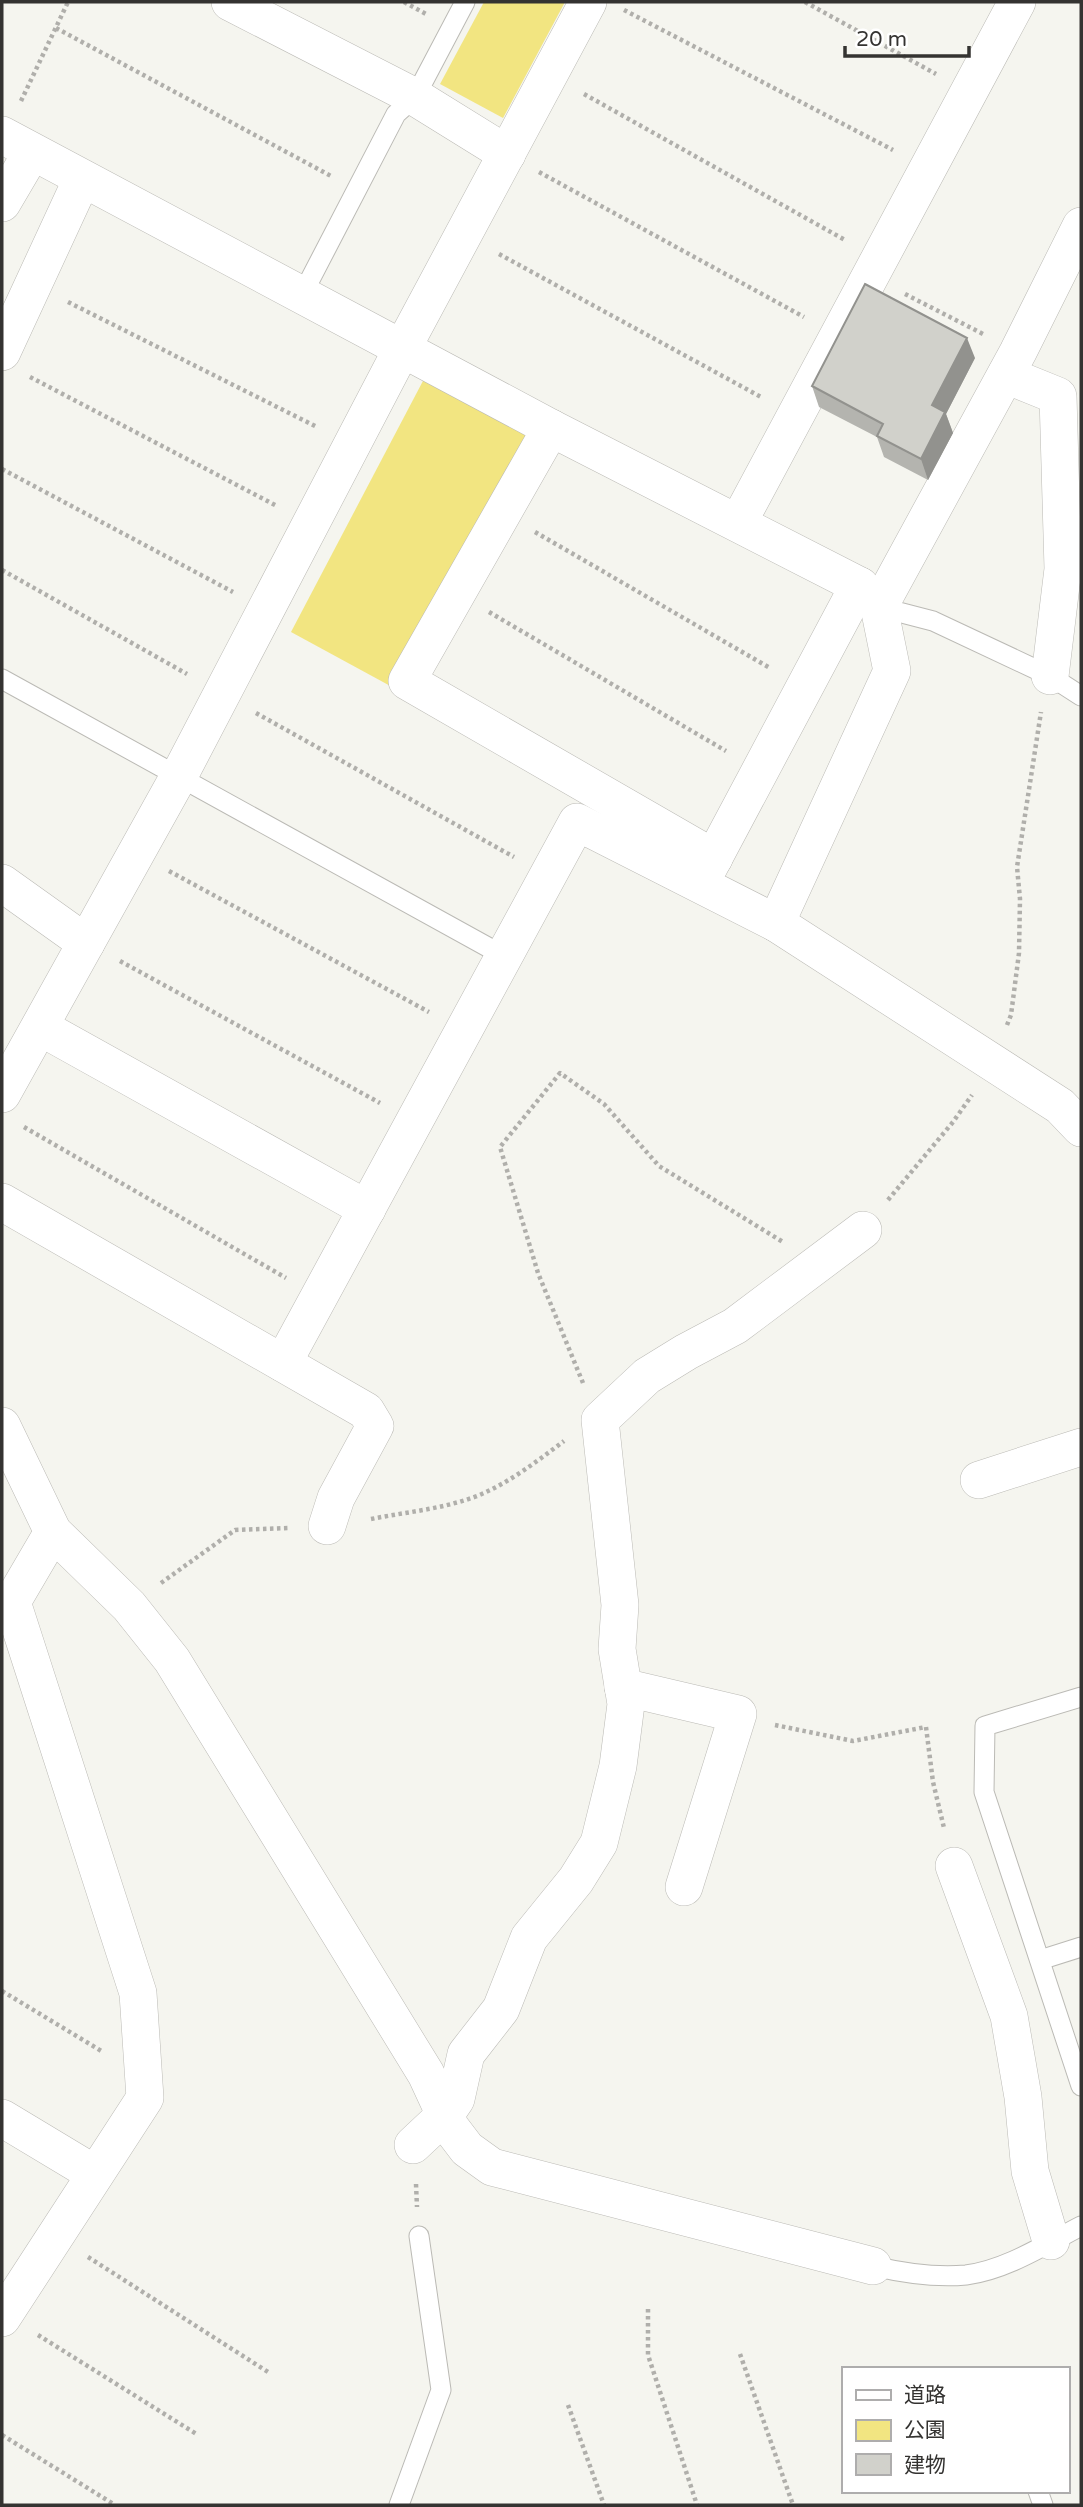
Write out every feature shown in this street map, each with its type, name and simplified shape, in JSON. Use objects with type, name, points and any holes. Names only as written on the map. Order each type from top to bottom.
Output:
[{"type":"street","points":[[230,2],[415,97],[507,154]]},
{"type":"street","points":[[738,523],[1017,2]]},
{"type":"street","points":[[8,1108],[40,1027],[179,776],[402,349],[549,75],[604,5]]},
{"type":"street","points":[[12,141],[551,428],[738,523],[870,596],[892,671],[776,923]]},
{"type":"street","points":[[2,204],[19,178],[12,141]]},
{"type":"street","points":[[14,364],[33,284],[82,179]]},
{"type":"street","points":[[707,871],[851,600],[870,596],[1012,364],[1081,226]]},
{"type":"street","points":[[1012,364],[1058,396],[1063,569],[1050,676]]},
{"type":"street","points":[[551,428],[407,681],[707,871],[776,923],[1060,1106],[1081,1128]]},
{"type":"street","points":[[283,1363],[578,822],[707,871]]},
{"type":"street","points":[[2,883],[86,943]]},
{"type":"street","points":[[40,1027],[367,1209]]},
{"type":"street","points":[[2,1202],[366,1411],[375,1426],[336,1498],[327,1526]]},
{"type":"street","points":[[413,2145],[445,2115],[456,2099],[466,2054],[501,2009],[529,1938],[576,1880],[599,1843],[618,1766],[626,1704],[617,1649],[620,1605],[600,1420],[647,1376],[735,1326],[863,1230]]},
{"type":"street","points":[[2,1426],[53,1532],[129,1606],[172,1660],[426,2074],[451,2128],[467,2149],[492,2167],[873,2266]]},
{"type":"street","points":[[979,1480],[1081,1447]]},
{"type":"street","points":[[3,2316],[145,2098],[138,1993],[7,1611],[53,1532]]},
{"type":"street","points":[[623,1687],[738,1714],[684,1887]]},
{"type":"street","points":[[954,1866],[1009,2016],[1023,2097],[1030,2171],[1066,2233]]},
{"type":"street","points":[[2,2118],[95,2174]]},
{"type":"lane","points":[[302,295],[396,114],[415,97],[465,2]]},
{"type":"lane","points":[[870,596],[933,621],[1050,676],[1081,696]]},
{"type":"lane","points":[[2,678],[504,956]]},
{"type":"lane","points":[[1081,1697],[985,1726],[984,1792],[1081,2086]]},
{"type":"lane","points":[[1040,1960],[1081,1947]]},
{"type":"lane","points":[[873,2266],[911,2274],[967,2275],[1016,2260],[1066,2233]]},
{"type":"lane","points":[[399,2505],[441,2390],[419,2236]]},
{"type":"path","points":[[12,141],[68,2]]},
{"type":"path","points":[[805,2],[969,92]]},
{"type":"path","points":[[604,5],[928,168]]},
{"type":"path","points":[[56,28],[356,190]]},
{"type":"path","points":[[549,75],[875,267],[1012,364]]},
{"type":"path","points":[[507,154],[838,336]]},
{"type":"path","points":[[464,235],[765,400]]},
{"type":"path","points":[[33,284],[352,445]]},
{"type":"path","points":[[14,364],[311,524]]},
{"type":"path","points":[[2,469],[266,610]]},
{"type":"path","points":[[503,513],[804,688]]},
{"type":"path","points":[[2,570],[548,876]]},
{"type":"path","points":[[457,594],[760,771]]},
{"type":"path","points":[[863,1230],[953,1122],[993,1065],[1011,1015],[1019,953],[1020,899],[1017,867],[1039,720],[1050,676]]},
{"type":"path","points":[[136,853],[464,1031]]},
{"type":"path","points":[[86,943],[414,1122]]},
{"type":"path","points":[[600,1420],[538,1273],[500,1147],[560,1073],[604,1104],[659,1166],[820,1263]]},
{"type":"path","points":[[8,1108],[319,1297]]},
{"type":"path","points":[[738,1714],[796,1730],[853,1741],[926,1727],[933,1782],[954,1866]]},
{"type":"path","points":[[2,1991],[143,2076]]},
{"type":"path","points":[[413,2145],[419,2236]]},
{"type":"path","points":[[55,2236],[268,2372]]},
{"type":"path","points":[[648,2309],[648,2354],[698,2505]]},
{"type":"path","points":[[3,2316],[198,2435]]},
{"type":"path","points":[[740,2354],[793,2505]]},
{"type":"path","points":[[568,2405],[604,2505]]},
{"type":"path","points":[[2,2435],[115,2505]]},
{"type":"green space","points":[[484,2],[565,2],[503,118],[440,84]]},
{"type":"green space","points":[[424,379],[528,435],[394,688],[291,632]]},
{"type":"building","points":[[865,284],[967,338],[932,405],[945,412],[921,459],[877,436],[883,424],[812,386]]}]
